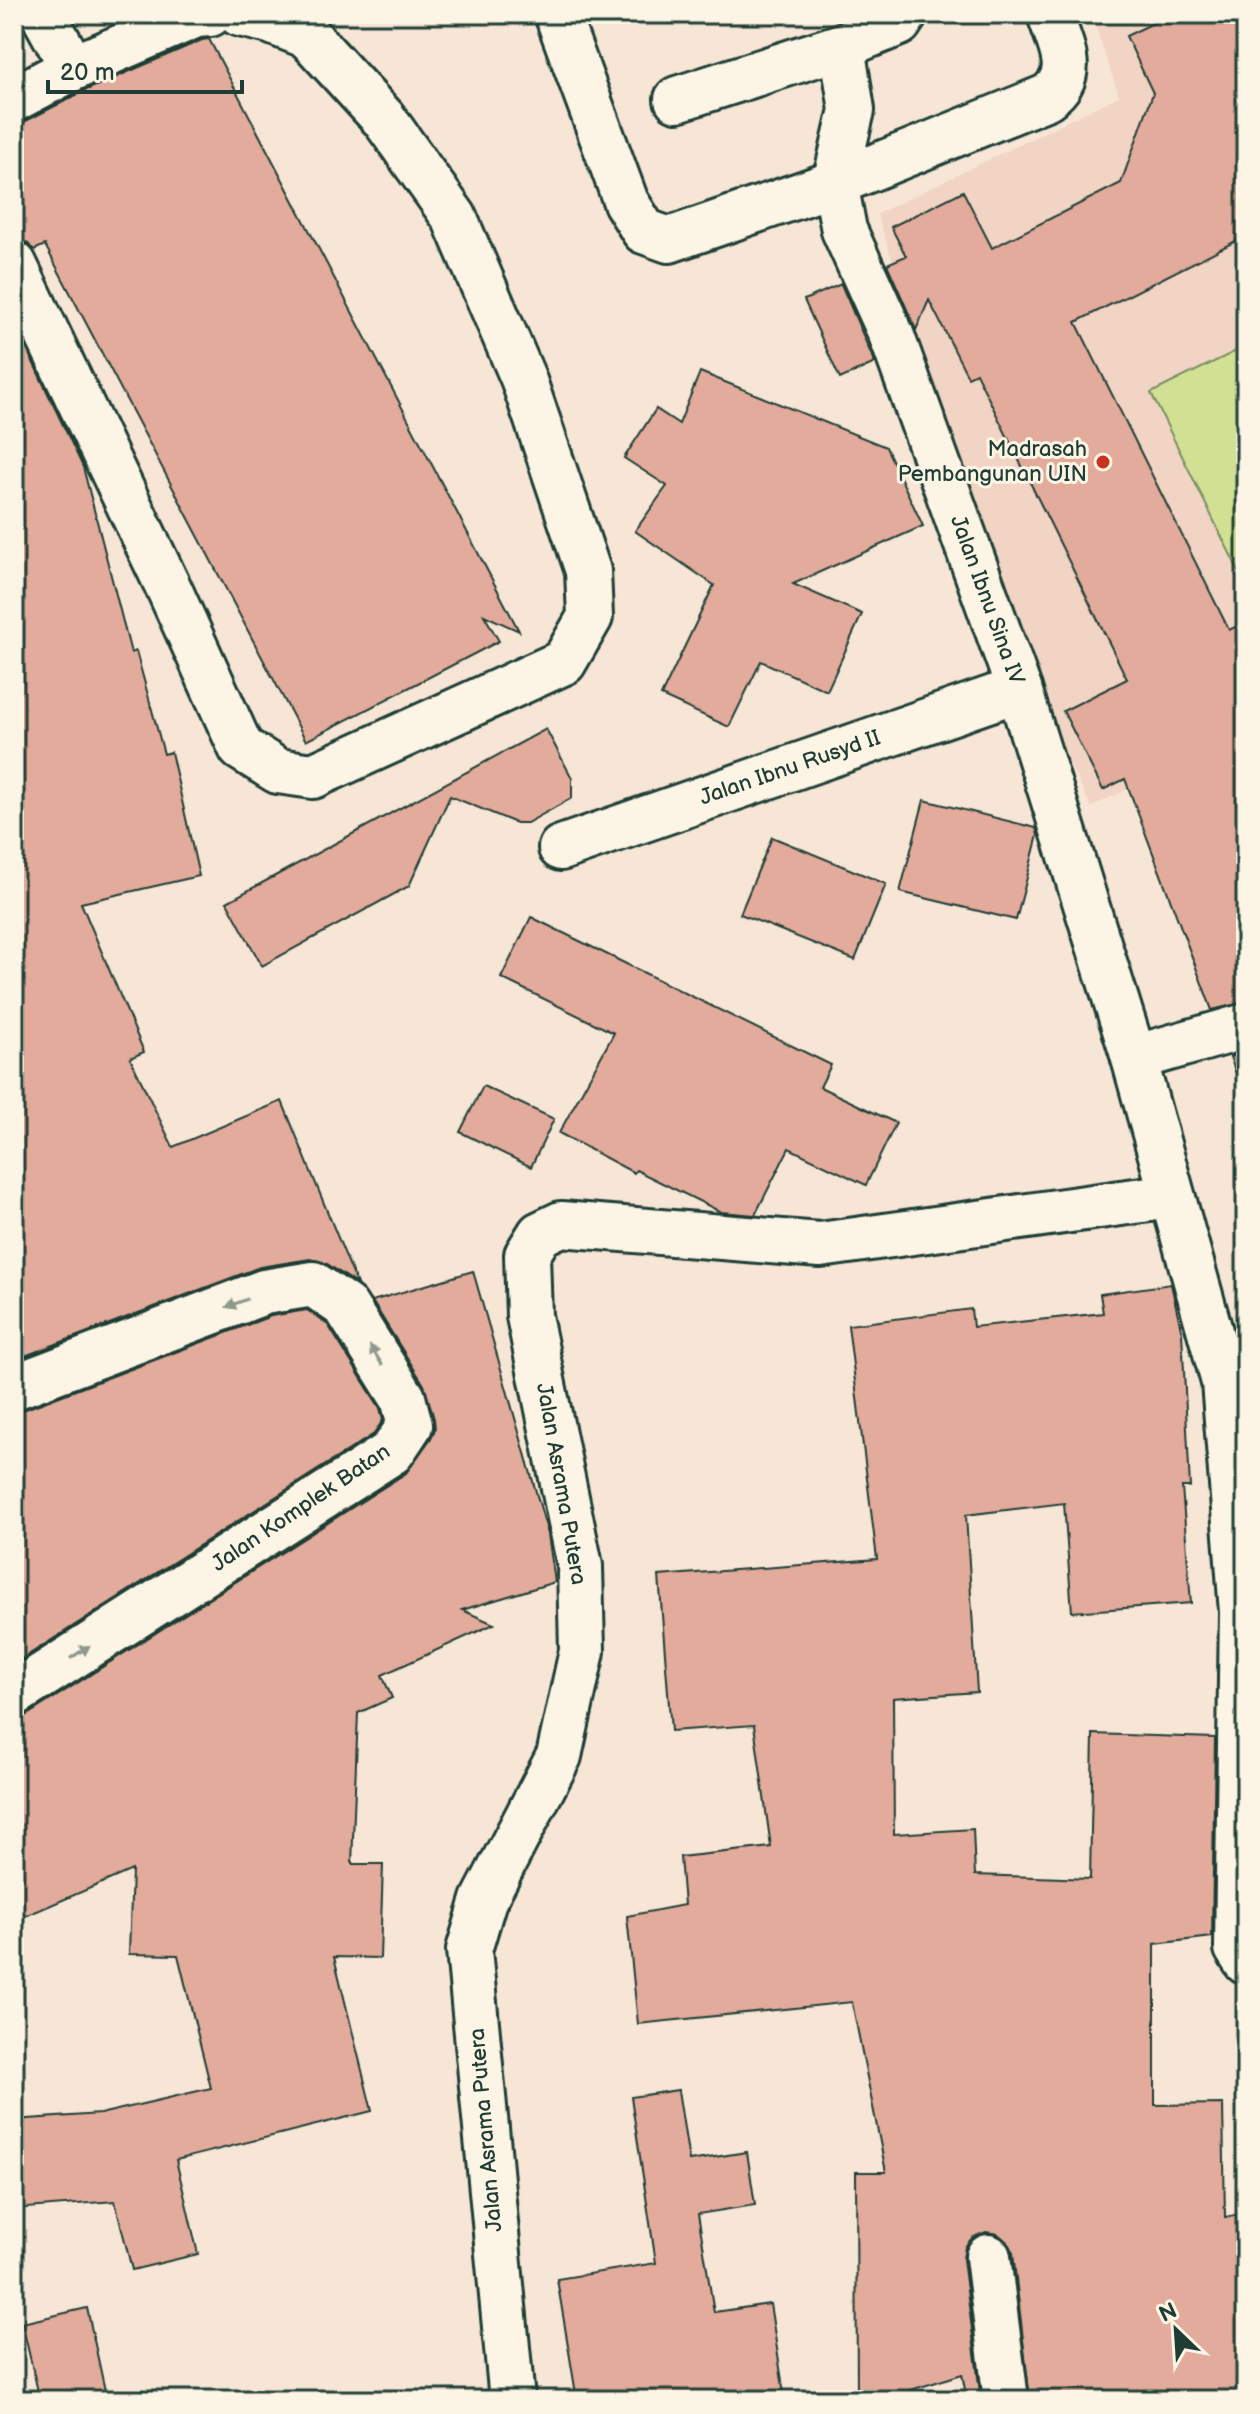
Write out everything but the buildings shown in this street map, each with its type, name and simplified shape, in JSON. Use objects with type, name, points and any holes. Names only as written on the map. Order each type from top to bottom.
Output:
[{"type":"street","points":[[43,14],[73,68]]},
{"type":"street","points":[[14,99],[73,68],[196,15],[210,14]]},
{"type":"street","points":[[14,264],[241,748],[278,771],[313,776],[564,662],[590,617],[588,571],[523,378],[454,217],[384,119],[308,36],[270,21],[240,14]]},
{"type":"street","points":[[557,14],[626,202],[644,231],[669,240],[835,183],[1027,106],[1061,87],[1065,59],[1050,14]]},
{"type":"street","points":[[677,99],[842,46],[899,23],[905,14]]},
{"type":"street","points":[[835,183],[852,110],[842,46]]},
{"type":"street","name":"Jalan Ibnu Sina IV","points":[[835,183],[844,230],[891,334],[1019,689],[1134,1058],[1224,1382],[1242,1612],[1237,1948],[1246,1962]]},
{"type":"street","name":"Jalan Ibnu Rusyd II","points":[[561,848],[1019,689]]},
{"type":"street","points":[[1134,1058],[1246,1026]]},
{"type":"street","name":"Jalan Asrama Putera","points":[[512,2400],[469,1950],[484,1900],[559,1756],[582,1651],[580,1566],[529,1316],[527,1255],[540,1234],[561,1224],[820,1245],[1171,1196]]},
{"type":"street","name":"Jalan Komplek Batan","points":[[14,1387],[264,1292],[313,1284],[346,1307],[403,1398],[410,1425],[392,1452],[14,1694]]},
{"type":"street","points":[[988,2257],[1006,2400]]},
{"type":"shaded area","name":"Madrasah Pembangunan UIN","points":[[1091,14],[1246,14],[1246,732],[1091,807],[1042,709],[877,214],[1119,96]]},
{"type":"green space","points":[[1246,346],[1246,586],[1151,393]]},
{"type":"place","name":"Madrasah Pembangunan UIN","points":[[1103,462]]}]
